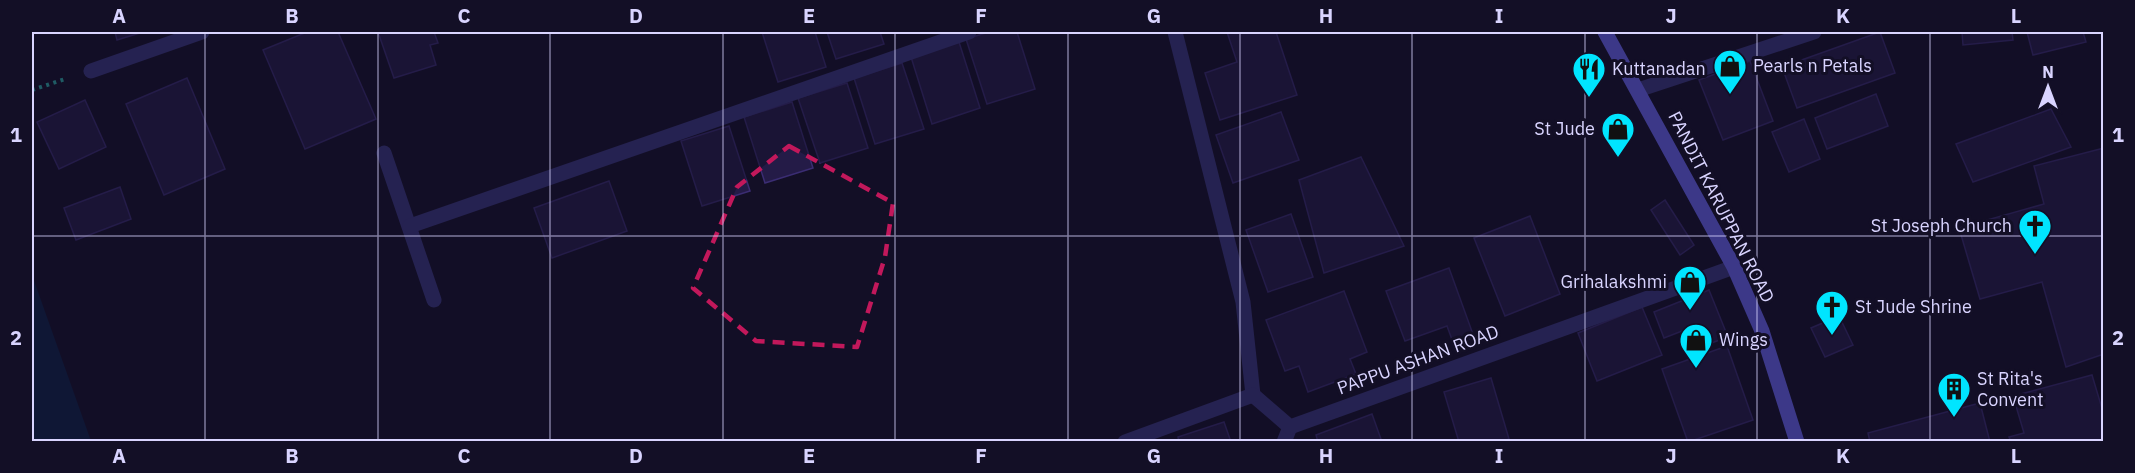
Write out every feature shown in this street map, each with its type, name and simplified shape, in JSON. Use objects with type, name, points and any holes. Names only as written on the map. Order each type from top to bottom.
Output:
[{"type":"main road","name":"PANDIT KARUPPAN ROAD","points":[[1605,32],[1734,267],[1762,331],[1797,441]]},
{"type":"street","points":[[91,71],[202,32]]},
{"type":"street","points":[[410,226],[969,32]]},
{"type":"street","points":[[1175,32],[1243,302],[1253,395],[1290,427],[1284,441]]},
{"type":"street","points":[[1638,90],[1814,32]]},
{"type":"street","points":[[384,153],[434,300]]},
{"type":"street","name":"PAPPU ASHAN ROAD","points":[[1290,427],[1734,267]]},
{"type":"street","points":[[1125,441],[1253,395]]},
{"type":"path","points":[[32,90],[91,71]]},
{"type":"highlighted area","points":[[789,146],[893,203],[885,257],[857,347],[756,341],[693,288],[737,187]]},
{"type":"water","points":[[32,275],[91,441],[32,441]]},
{"type":"building","points":[[115,32],[143,32],[117,40]]},
{"type":"building","points":[[307,32],[338,32],[376,119],[305,149],[263,50]]},
{"type":"building","points":[[378,32],[434,32],[438,43],[430,45],[436,65],[394,78]]},
{"type":"building","points":[[762,32],[815,32],[826,67],[778,82]]},
{"type":"building","points":[[827,32],[880,32],[884,44],[836,59]]},
{"type":"building","points":[[989,32],[1017,32],[1035,89],[987,104],[966,39]]},
{"type":"building","points":[[1227,32],[1276,32],[1297,95],[1220,120],[1205,73],[1237,62]]},
{"type":"building","points":[[1880,32],[1895,73],[1797,108],[1782,67]]},
{"type":"building","points":[[1962,32],[2012,32],[2013,40],[1963,45]]},
{"type":"building","points":[[2027,32],[2083,32],[2086,42],[2033,55]]},
{"type":"building","points":[[959,42],[980,108],[932,124],[911,57]]},
{"type":"building","points":[[1750,61],[1773,121],[1723,140],[1699,80]]},
{"type":"building","points":[[902,63],[924,129],[875,144],[854,78]]},
{"type":"building","points":[[187,78],[225,169],[164,195],[126,104]]},
{"type":"building","points":[[847,83],[868,148],[820,163],[798,98]]},
{"type":"building","points":[[1876,94],[1888,126],[1827,149],[1815,118]]},
{"type":"building","points":[[85,100],[106,147],[59,169],[37,122]]},
{"type":"building","points":[[792,102],[813,168],[765,183],[744,117]]},
{"type":"building","points":[[2051,109],[2071,147],[1973,182],[1956,144]]},
{"type":"building","points":[[1281,112],[1299,160],[1233,183],[1216,135]]},
{"type":"building","points":[[1804,119],[1820,159],[1789,172],[1772,132]]},
{"type":"building","points":[[729,126],[750,191],[702,206],[681,141]]},
{"type":"building","name":"St Joseph Church","points":[[2104,148],[2104,354],[2066,367],[2042,282],[1980,299],[1959,228],[2044,204],[2034,166]]},
{"type":"building","points":[[1361,157],[1404,246],[1324,273],[1299,180]]},
{"type":"building","points":[[609,181],[627,231],[552,258],[534,208]]},
{"type":"building","points":[[120,187],[131,219],[76,240],[64,208]]},
{"type":"building","points":[[1665,200],[1694,245],[1680,255],[1651,210]]},
{"type":"building","points":[[1291,214],[1313,277],[1268,292],[1246,230]]},
{"type":"building","points":[[1530,216],[1560,294],[1505,316],[1474,238]]},
{"type":"building","points":[[1449,268],[1474,337],[1454,345],[1447,326],[1405,341],[1386,291]]},
{"type":"building","points":[[1709,290],[1728,337],[1703,346],[1695,326],[1664,338],[1654,312]]},
{"type":"building","points":[[1344,291],[1367,352],[1350,359],[1356,374],[1308,392],[1299,366],[1285,371],[1266,320]]},
{"type":"building","points":[[1642,307],[1662,355],[1597,381],[1578,333]]},
{"type":"building","name":"St Jude Shrine","points":[[1839,316],[1853,345],[1825,357],[1811,328]]},
{"type":"building","points":[[1727,346],[1753,420],[1688,442],[1662,369]]},
{"type":"building","points":[[2092,375],[2104,415],[2104,442],[2011,442],[2009,437],[2024,433],[2013,396]]},
{"type":"building","points":[[1491,378],[1509,439],[1499,442],[1459,442],[1444,392]]},
{"type":"building","name":"St Rita's Convent","points":[[1980,403],[1990,442],[1870,442],[1868,433]]},
{"type":"building","points":[[1372,414],[1382,442],[1318,442],[1316,435]]},
{"type":"building","points":[[1224,422],[1231,442],[1179,442],[1178,437]]},
{"type":"place","name":"Pearls n Petals","points":[[1730,95]]},
{"type":"place","name":"Kuttanadan","points":[[1589,98]]},
{"type":"place","name":"St Jude","points":[[1618,158]]},
{"type":"place","name":"St Joseph Church","points":[[2035,255]]},
{"type":"place","name":"Grihalakshmi","points":[[1690,311]]},
{"type":"place","name":"St Jude Shrine","points":[[1832,336]]},
{"type":"place","name":"Wings","points":[[1696,369]]},
{"type":"place","name":"St Rita's Convent","points":[[1954,418]]}]
